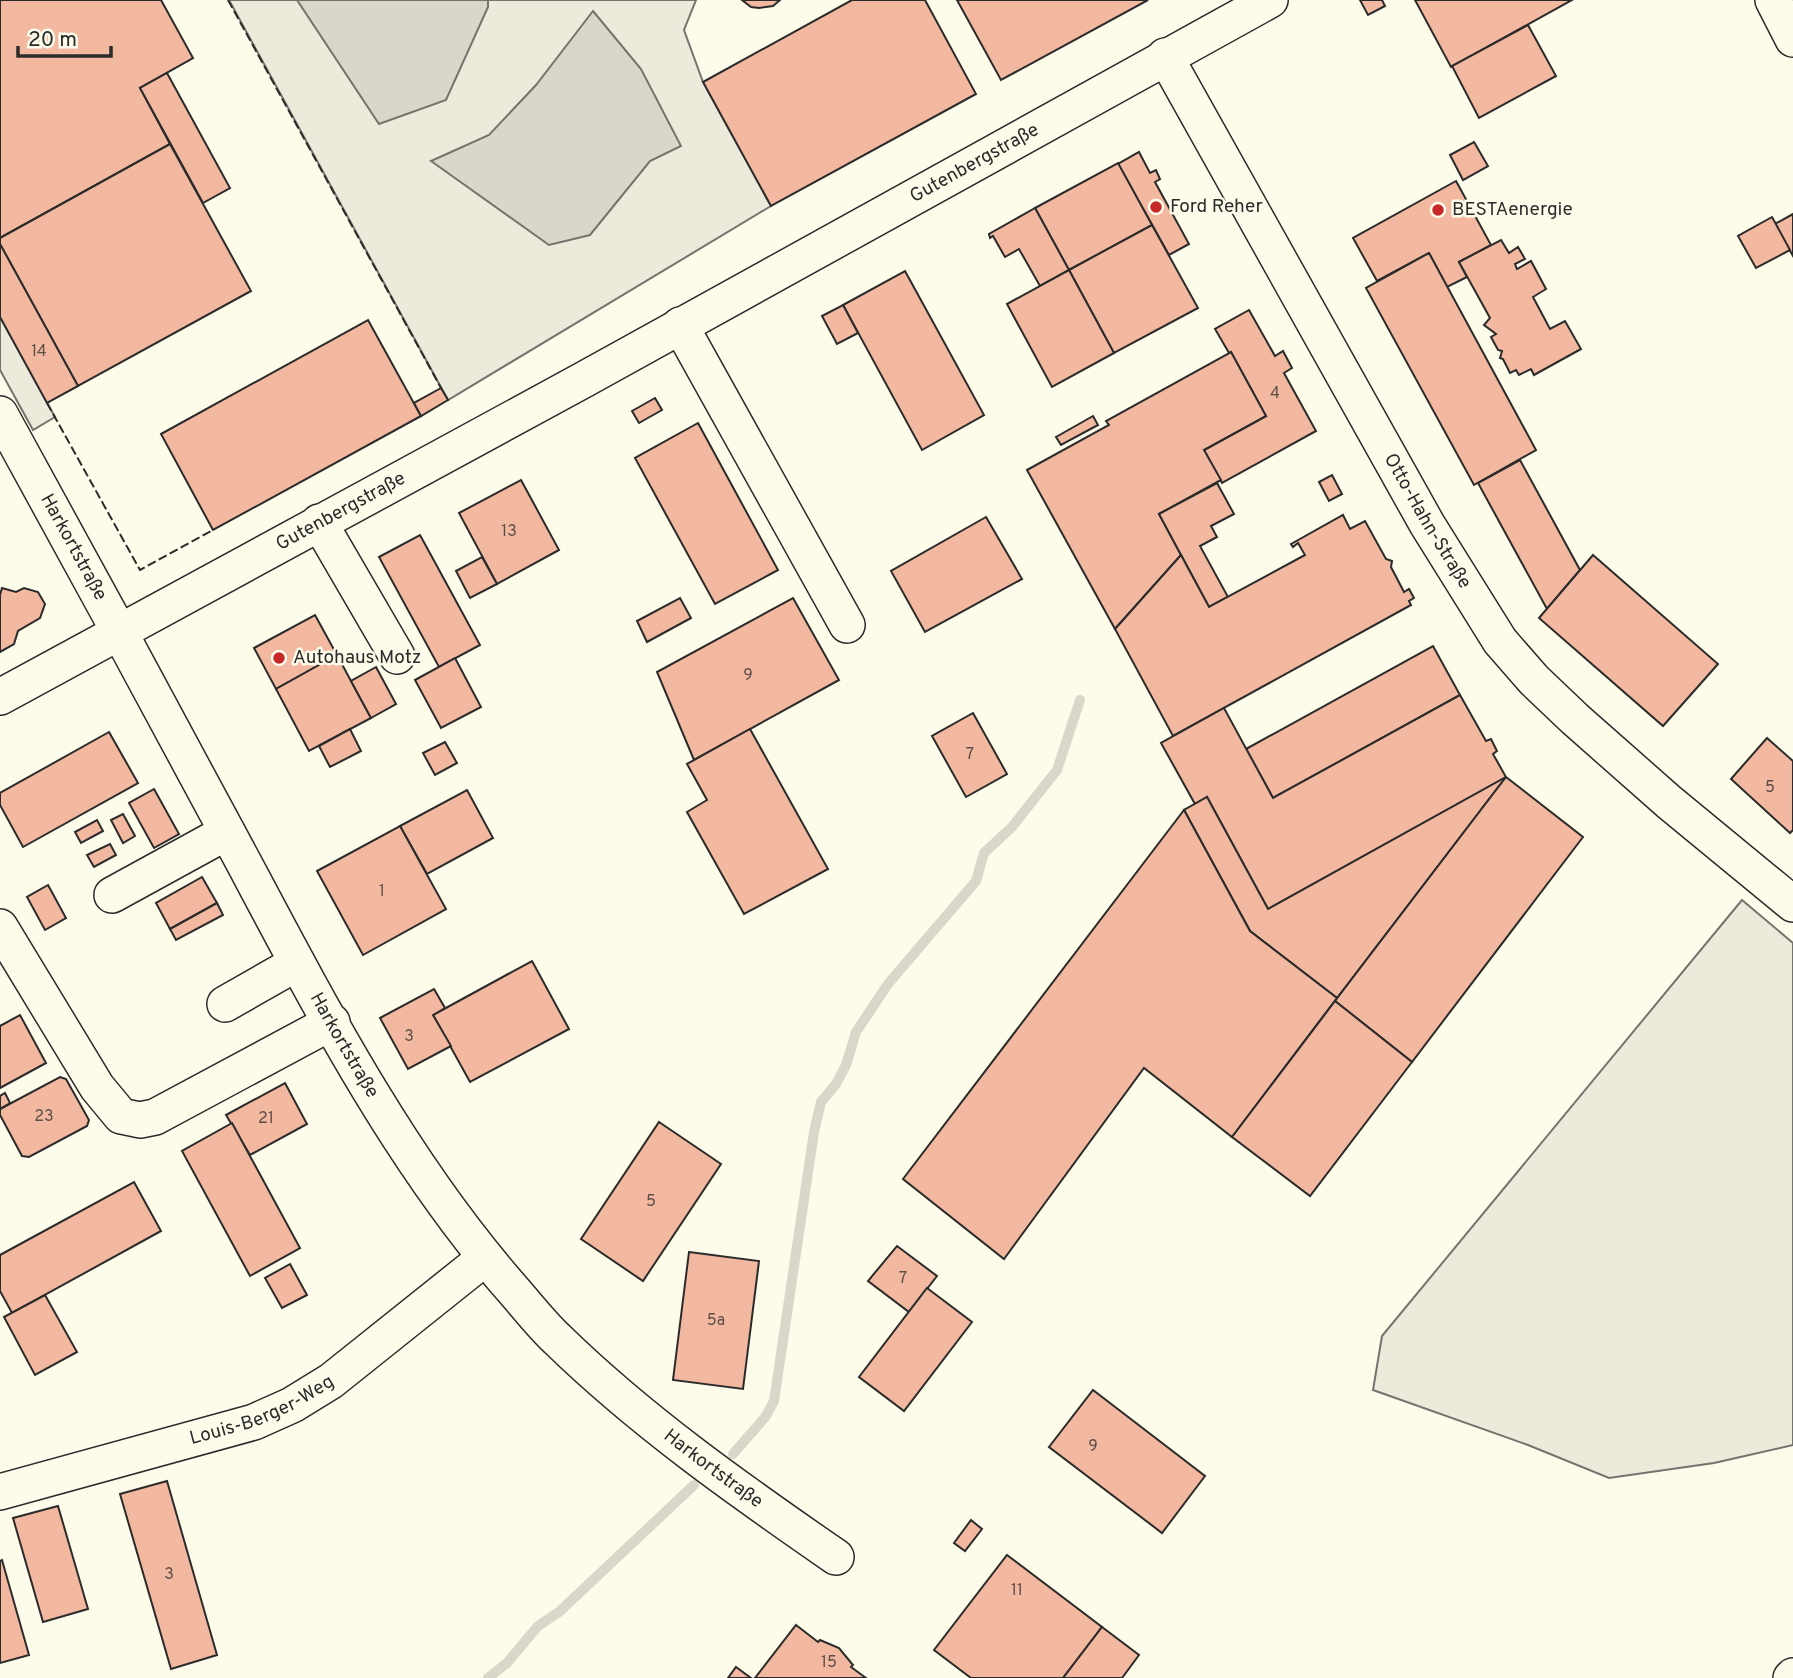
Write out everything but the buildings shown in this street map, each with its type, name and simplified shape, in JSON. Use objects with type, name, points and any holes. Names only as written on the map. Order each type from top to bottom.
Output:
[{"type":"street","name":"Gutenbergstraße","points":[[0,697],[1270,0]]},
{"type":"street","points":[[1773,0],[1793,38]]},
{"type":"street","name":"Otto-Hahn-Straße","points":[[1165,56],[1427,524],[1500,641],[1534,680],[1575,719],[1669,802],[1793,904]]},
{"type":"street","points":[[680,325],[847,625]]},
{"type":"street","name":"Harkortstraße","points":[[0,414],[120,631],[297,963],[382,1112],[433,1189],[485,1258],[556,1338],[627,1402],[700,1460],[836,1557]]},
{"type":"street","points":[[319,522],[397,656]]},
{"type":"street","points":[[112,895],[227,832]]},
{"type":"street","points":[[0,928],[97,1087],[121,1116],[140,1121],[155,1117],[332,1022]]},
{"type":"street","points":[[225,1004],[297,963]]},
{"type":"street","name":"Louis-Berger-Weg","points":[[0,1492],[254,1422],[292,1405],[331,1381],[485,1258]]},
{"type":"shaded area","points":[[229,0],[696,0],[684,30],[703,82],[771,206],[448,400]]},
{"type":"shaded area","points":[[297,0],[488,0],[488,7],[446,100],[379,124]]},
{"type":"shaded area","points":[[593,11],[641,69],[681,146],[650,161],[590,235],[549,245],[431,161],[489,135],[536,85]]},
{"type":"shaded area","points":[[0,317],[55,417],[33,430],[0,370]]},
{"type":"shaded area","points":[[1742,900],[1793,943],[1793,1445],[1714,1463],[1609,1478],[1528,1445],[1373,1390],[1382,1336]]},
{"type":"waterway","points":[[733,1454],[766,1416],[774,1401],[814,1132],[821,1102],[836,1084],[846,1065],[856,1032],[888,984],[976,881],[984,853],[1012,827],[1057,770],[1080,700]]},
{"type":"waterway","points":[[488,1678],[507,1663],[538,1626],[559,1612],[694,1485]]},
{"type":"fence","points":[[228,0],[441,388]]},
{"type":"fence","points":[[47,403],[140,570],[213,530]]},
{"type":"place","name":"Ford Reher","points":[[1156,207]]},
{"type":"place","name":"BESTAenergie","points":[[1438,210]]},
{"type":"place","name":"Autohaus Motz","points":[[279,658]]}]
